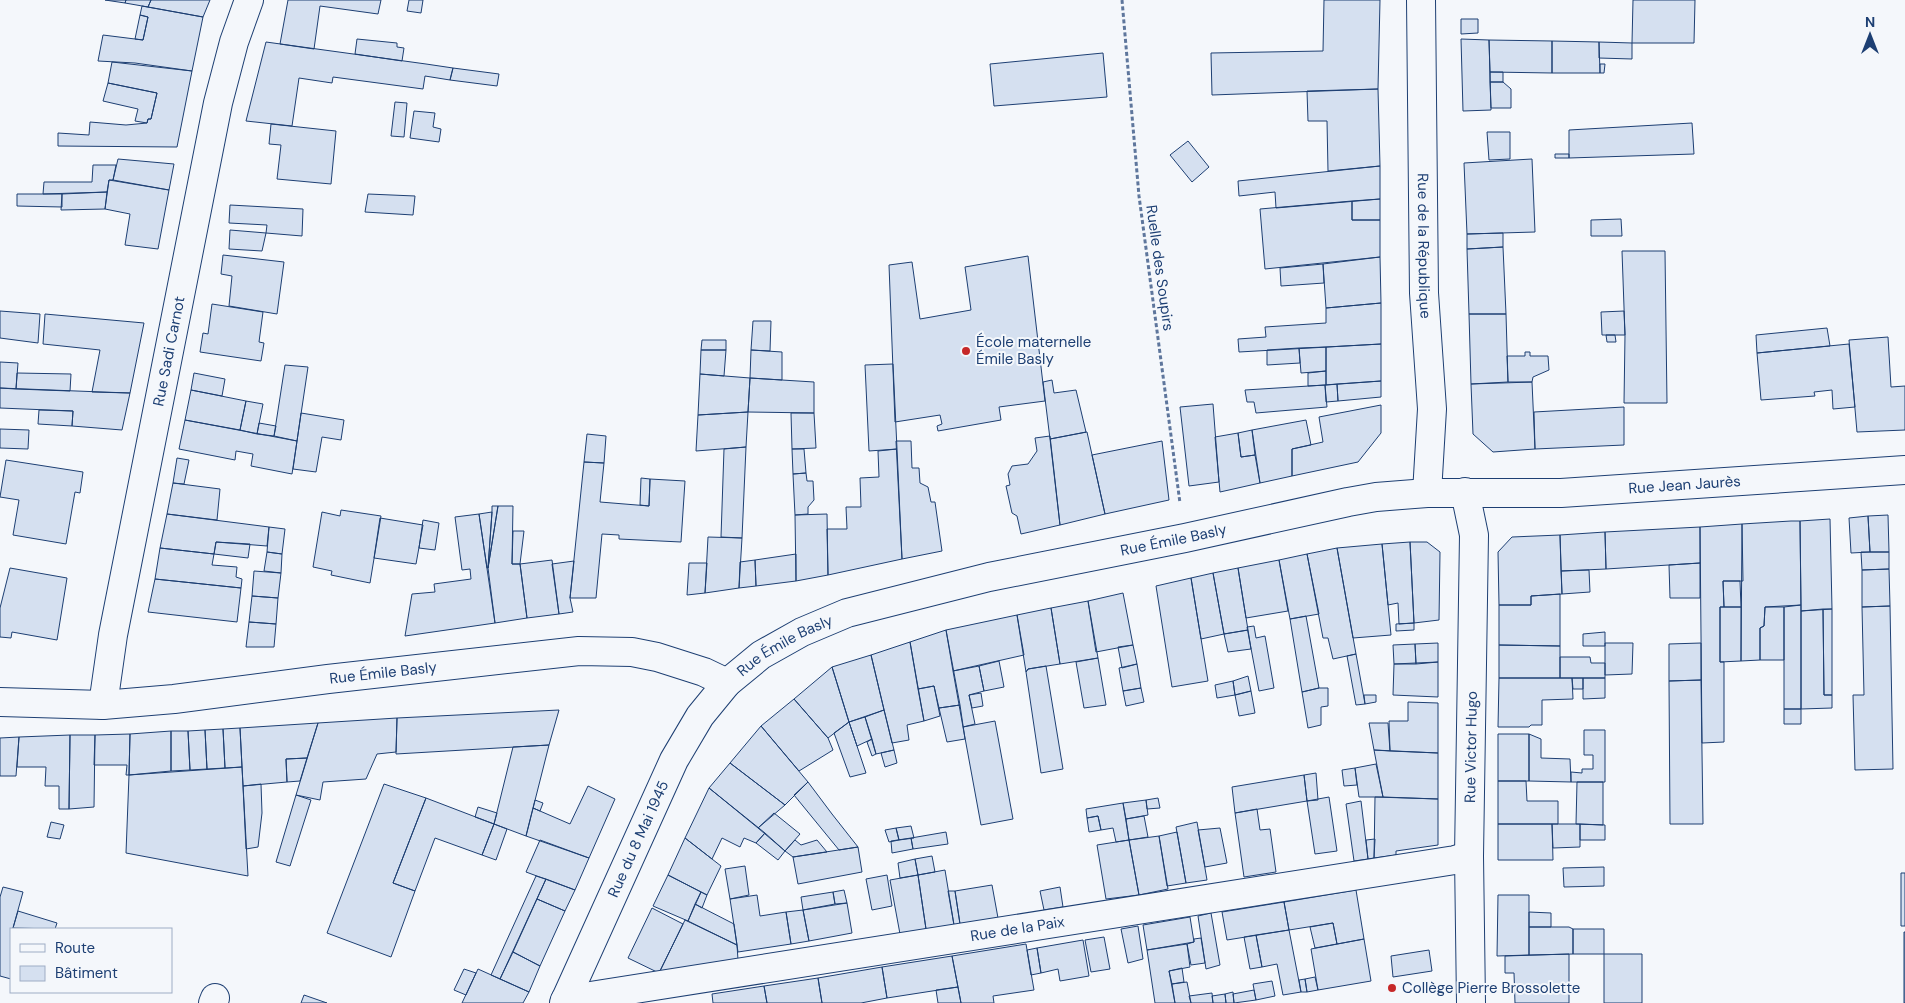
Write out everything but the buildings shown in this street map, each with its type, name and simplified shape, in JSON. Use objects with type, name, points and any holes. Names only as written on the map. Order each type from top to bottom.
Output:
[{"type":"street","name":"Rue Sadi Carnot","points":[[103,705],[113,635],[218,103],[234,42],[249,0]]},
{"type":"street","name":"Rue de la République","points":[[1421,0],[1424,293],[1432,409],[1427,493]]},
{"type":"street","name":"Rue Jean Jaurès","points":[[1465,492],[1561,493],[1905,470]]},
{"type":"street","name":"Rue Émile Basly","points":[[0,702],[103,705],[174,700],[328,679],[579,651],[632,652],[657,657],[704,672],[726,683],[761,655],[802,632],[847,613],[989,578],[1348,502],[1427,493],[1465,492]]},
{"type":"street","name":"Rue Victor Hugo","points":[[1465,492],[1474,535],[1469,856],[1471,1003]]},
{"type":"street","name":"Rue du 8 Mai 1945","points":[[564,1002],[674,760],[700,716],[726,683]]},
{"type":"street","name":"Rue de la Paix","points":[[564,1002],[1455,860],[1469,856]]},
{"type":"path","name":"Ruelle des Soupirs","points":[[1122,0],[1139,196],[1185,538]]},
{"type":"place","name":"École maternelle Émile Basly","points":[[966,351]]},
{"type":"place","name":"Collège Pierre Brossolette","points":[[1392,988]]}]
